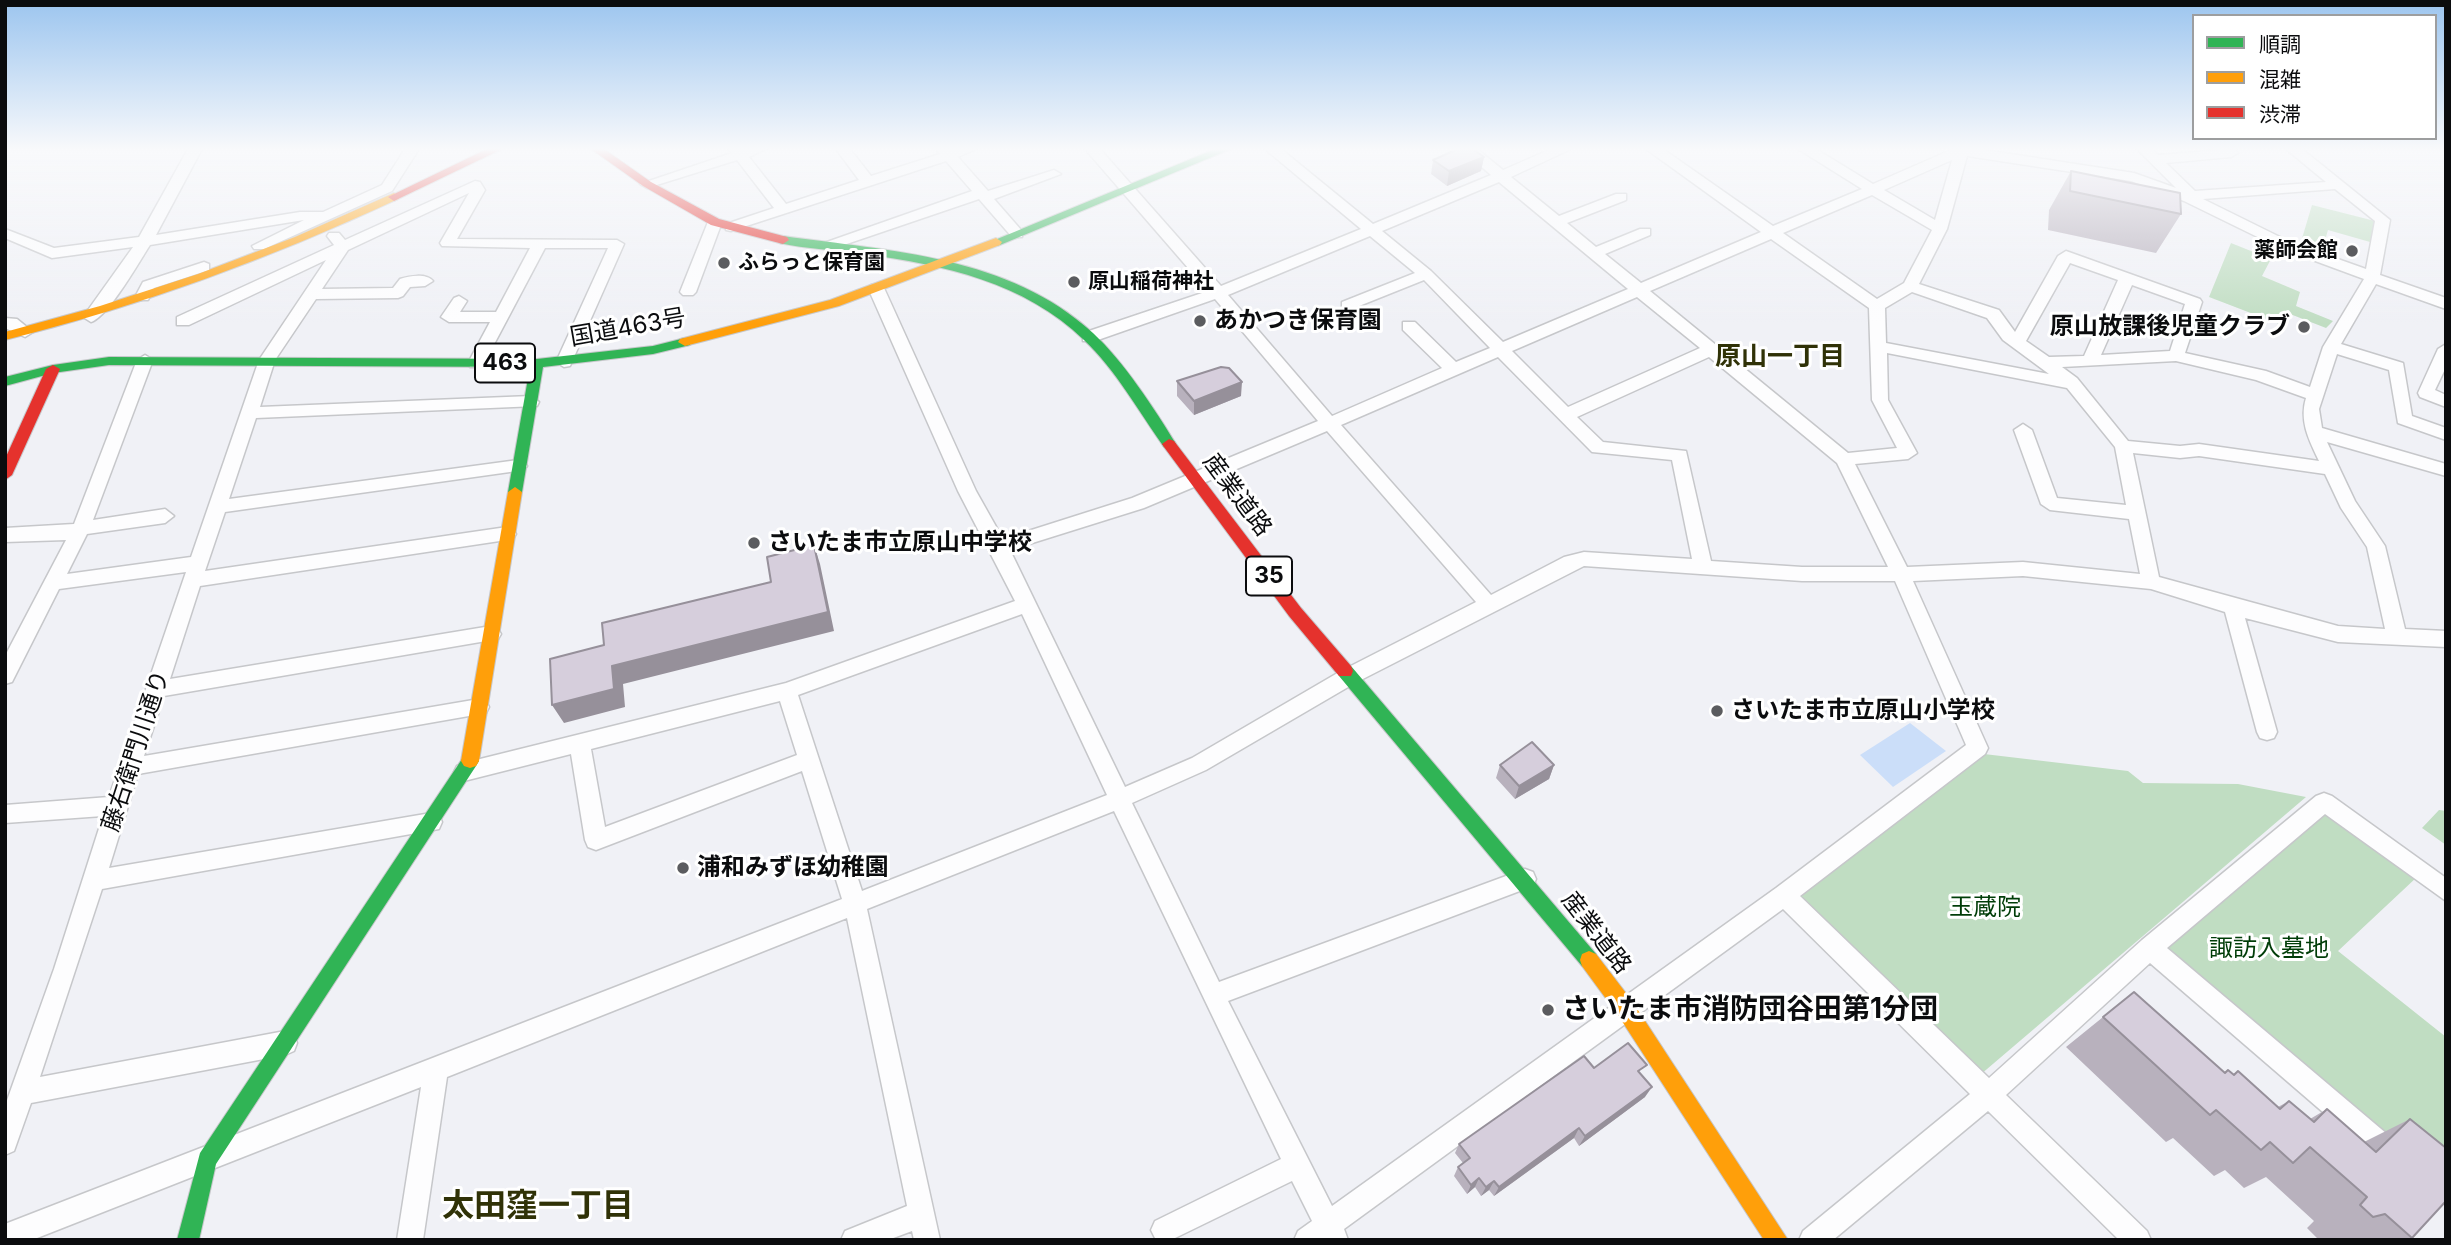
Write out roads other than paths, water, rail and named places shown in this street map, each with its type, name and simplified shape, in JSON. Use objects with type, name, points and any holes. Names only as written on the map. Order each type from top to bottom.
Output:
[{"type":"main road","name":"463","points":[[5,336],[90,323],[191,294],[385,207]]},
{"type":"main road","name":"産業道路","points":[[691,207],[723,224],[782,240],[944,261],[987,274],[1033,295],[1090,337],[1295,612],[1348,677],[1525,879],[1625,1008],[1777,1240]]},
{"type":"main road","name":"国道463号","points":[[5,382],[53,362],[267,360],[537,363],[653,350],[822,306],[876,288],[1085,207]]},
{"type":"main road","name":"463","points":[[53,362],[71,343],[70,331],[143,297],[333,231]]},
{"type":"main road","points":[[5,475],[53,362]]},
{"type":"main road","points":[[188,1240],[207,1160],[470,763],[537,363]]},
{"type":"street","points":[[90,323],[144,242],[163,207]]},
{"type":"street","points":[[183,321],[333,231],[363,207]]},
{"type":"street","points":[[5,233],[52,253],[144,242],[300,216],[333,231],[407,207]]},
{"type":"street","points":[[468,207],[446,243],[617,244],[564,362]]},
{"type":"street","points":[[688,292],[692,274],[723,224],[792,207]]},
{"type":"street","points":[[829,246],[946,207]]},
{"type":"street","points":[[994,207],[1017,234]]},
{"type":"street","points":[[1145,207],[1328,423],[1373,470],[1489,605]]},
{"type":"street","points":[[1344,207],[1426,274],[1503,349],[1598,449],[1680,455],[1703,569]]},
{"type":"street","points":[[1090,337],[1218,293],[1427,207]]},
{"type":"street","points":[[876,288],[968,491],[999,547],[1024,606],[1297,1165],[1323,1235],[1625,1008],[1784,895],[1978,748],[1901,574],[1844,459],[1538,207]]},
{"type":"street","points":[[1556,222],[1595,207]]},
{"type":"street","points":[[1736,207],[1877,306]]},
{"type":"street","points":[[999,547],[1138,503],[1198,480],[1833,207]]},
{"type":"street","points":[[1905,207],[1940,229]]},
{"type":"street","points":[[1877,306],[1910,286],[1940,229],[1946,207]]},
{"type":"street","points":[[2210,207],[2285,245],[2446,304]]},
{"type":"street","points":[[2366,207],[2383,220],[2372,278],[2331,347],[2311,409],[2314,432],[2347,503],[2376,546],[2397,639]]},
{"type":"street","name":"藤右衛門川通り","points":[[5,1142],[267,360],[312,294],[333,231]]},
{"type":"street","points":[[1595,253],[1645,232]]},
{"type":"street","points":[[475,363],[540,244]]},
{"type":"street","points":[[2017,342],[2066,256],[2194,302],[2176,356]]},
{"type":"street","points":[[1348,305],[1426,274]]},
{"type":"street","points":[[2090,361],[2127,278]]},
{"type":"street","points":[[312,294],[398,293],[405,282],[425,281]]},
{"type":"street","points":[[1910,286],[1993,314],[2017,342],[2073,384],[2123,446],[2151,582]]},
{"type":"street","points":[[459,301],[449,317],[500,317]]},
{"type":"street","points":[[1844,459],[1908,453],[1880,400],[1877,306]]},
{"type":"street","points":[[5,323],[11,323],[25,332]]},
{"type":"street","points":[[1409,326],[1454,370]]},
{"type":"street","points":[[1877,346],[2073,384]]},
{"type":"street","points":[[2331,347],[2396,367],[2404,419],[2446,434]]},
{"type":"street","points":[[2446,349],[2442,369],[2426,393],[2446,401]]},
{"type":"street","points":[[1566,415],[1710,350]]},
{"type":"street","points":[[2046,363],[2176,356],[2260,375],[2314,395]]},
{"type":"street","points":[[5,676],[81,528],[145,360]]},
{"type":"street","points":[[250,413],[531,402]]},
{"type":"street","points":[[2023,430],[2050,505],[2137,513]]},
{"type":"street","points":[[2314,432],[2446,470]]},
{"type":"street","points":[[2123,446],[2180,452],[2199,450],[2331,469]]},
{"type":"street","points":[[216,507],[518,466]]},
{"type":"street","points":[[5,535],[71,533],[81,528],[165,516]]},
{"type":"street","points":[[53,583],[196,572],[507,534]]},
{"type":"street","points":[[5,1237],[207,1160],[1118,800],[1199,764],[1348,677],[1571,562],[1584,559],[1703,569],[1901,574],[2023,569],[2151,582],[2232,607],[2338,634],[2397,639],[2446,639]]},
{"type":"street","points":[[464,772],[786,691],[1024,606]]},
{"type":"street","points":[[2232,607],[2267,732]]},
{"type":"street","points":[[156,689],[491,634]]},
{"type":"street","points":[[786,691],[855,904],[924,1227],[854,1240]]},
{"type":"street","points":[[130,767],[479,707]]},
{"type":"street","points":[[579,743],[596,839],[808,760]]},
{"type":"street","points":[[1812,1240],[1988,1095],[2150,948],[2324,802],[2446,891]]},
{"type":"street","points":[[5,814],[117,806]]},
{"type":"street","points":[[94,880],[431,822]]},
{"type":"street","points":[[1213,995],[1525,879]]},
{"type":"street","points":[[1784,895],[2138,1240]]},
{"type":"street","points":[[2150,948],[2414,1174]]},
{"type":"street","points":[[23,1092],[285,1042]]},
{"type":"street","points":[[410,1240],[436,1069]]},
{"type":"street","points":[[1164,1230],[1297,1165]]},
{"type":"water","points":[[1910,723],[1946,751],[1893,787],[1860,755]]},
{"type":"place","name":"薬師会館","points":[[2352,251]]},
{"type":"place","name":"ふらっと保育園","points":[[724,263]]},
{"type":"place","name":"原山稲荷神社","points":[[1074,282]]},
{"type":"place","name":"あかつき保育園","points":[[1200,321]]},
{"type":"place","name":"原山放課後児童クラブ","points":[[2304,327]]},
{"type":"place","name":"さいたま市立原山中学校","points":[[754,543]]},
{"type":"place","name":"さいたま市立原山小学校","points":[[1717,711]]},
{"type":"place","name":"浦和みずほ幼稚園","points":[[683,868]]},
{"type":"place","name":"さいたま市消防団谷田第1分団","points":[[1548,1010]]},
{"type":"district","name":"原山一丁目","points":[[1780,357]]},
{"type":"district","name":"太田窪一丁目","points":[[538,1206]]},
{"type":"park label","name":"玉蔵院","points":[[1985,908]]},
{"type":"park label","name":"諏訪入墓地","points":[[2269,949]]}]
